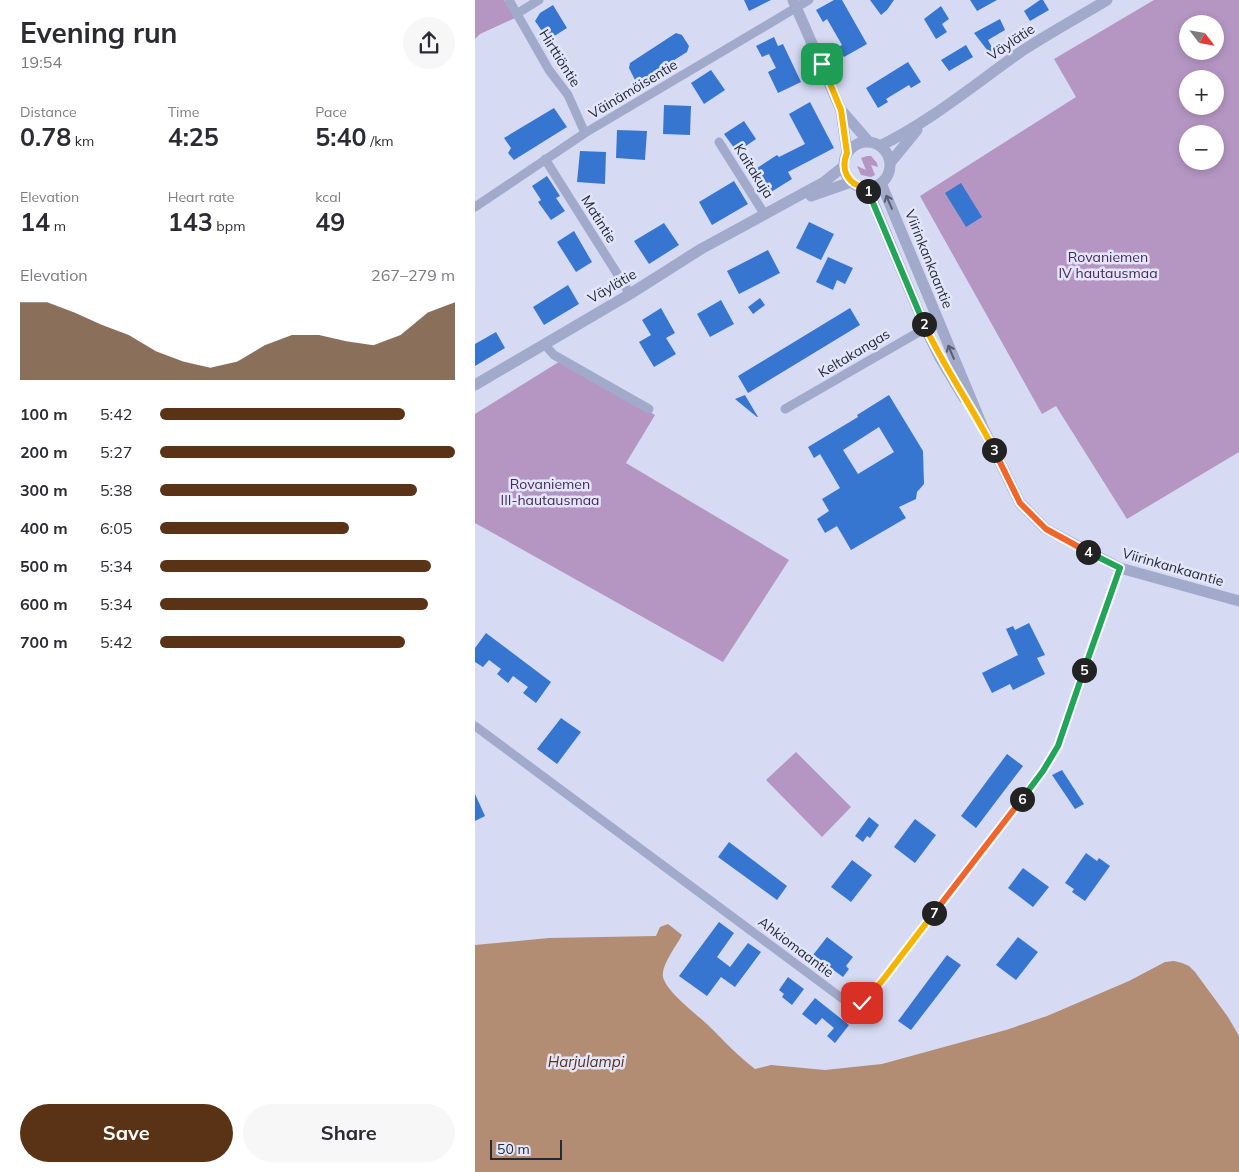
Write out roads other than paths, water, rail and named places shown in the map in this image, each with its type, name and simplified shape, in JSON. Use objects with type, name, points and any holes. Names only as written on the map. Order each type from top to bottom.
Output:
[{"type":"street","name":"Hirttiöntie","points":[[509,0],[549,70],[568,95],[585,133]]},
{"type":"street","points":[[518,13],[539,0]]},
{"type":"street","name":"Väinämöisentie","points":[[475,207],[585,133],[795,4],[809,0]]},
{"type":"street","name":"Väylätie","points":[[874,144],[907,132],[1024,50],[1107,0]]},
{"type":"street","points":[[795,4],[841,110],[847,153],[844,166],[847,177],[858,186],[865,188],[877,186],[889,170],[890,163],[888,157],[841,110]]},
{"type":"street","name":"Väylätie","points":[[890,163],[912,135],[935,114]]},
{"type":"street","name":"Kaitakuja","points":[[719,142],[765,215]]},
{"type":"street","points":[[847,153],[859,144],[874,144]]},
{"type":"street","name":"Matintie","points":[[545,159],[630,294]]},
{"type":"street","name":"Väylätie","points":[[475,385],[630,294],[701,249],[824,182],[844,166]]},
{"type":"street","name":"Väylätie","points":[[765,215],[851,182]]},
{"type":"street","name":"Viirinkankaantie","points":[[881,183],[984,430],[1020,503],[1046,529],[1120,568],[1239,601]]},
{"type":"street","name":"Viirinkankaantie","points":[[865,188],[871,197],[925,327],[940,358],[984,430]]},
{"type":"street","name":"Keltakangas","points":[[785,409],[938,320]]},
{"type":"street","points":[[544,344],[554,355],[649,409]]},
{"type":"street","name":"Ahkiomaantie","points":[[475,726],[847,1002],[854,1004],[862,1003],[882,981],[995,834],[1043,771],[1058,746],[1120,568]]},
{"type":"water","name":"Harjulampi","points":[[668,924],[682,935],[664,967],[663,977],[670,990],[755,1069],[771,1065],[825,1070],[882,1064],[1006,1030],[1047,1016],[1129,981],[1165,962],[1174,961],[1189,966],[1228,1017],[1239,1036],[1239,1172],[475,1172],[475,945],[549,938],[656,936],[660,927]]},
{"type":"park label","name":"Rovaniemen IV hautausmaa","points":[[1108,266]]},
{"type":"park label","name":"Rovaniemen III-hautausmaa","points":[[550,492]]}]
